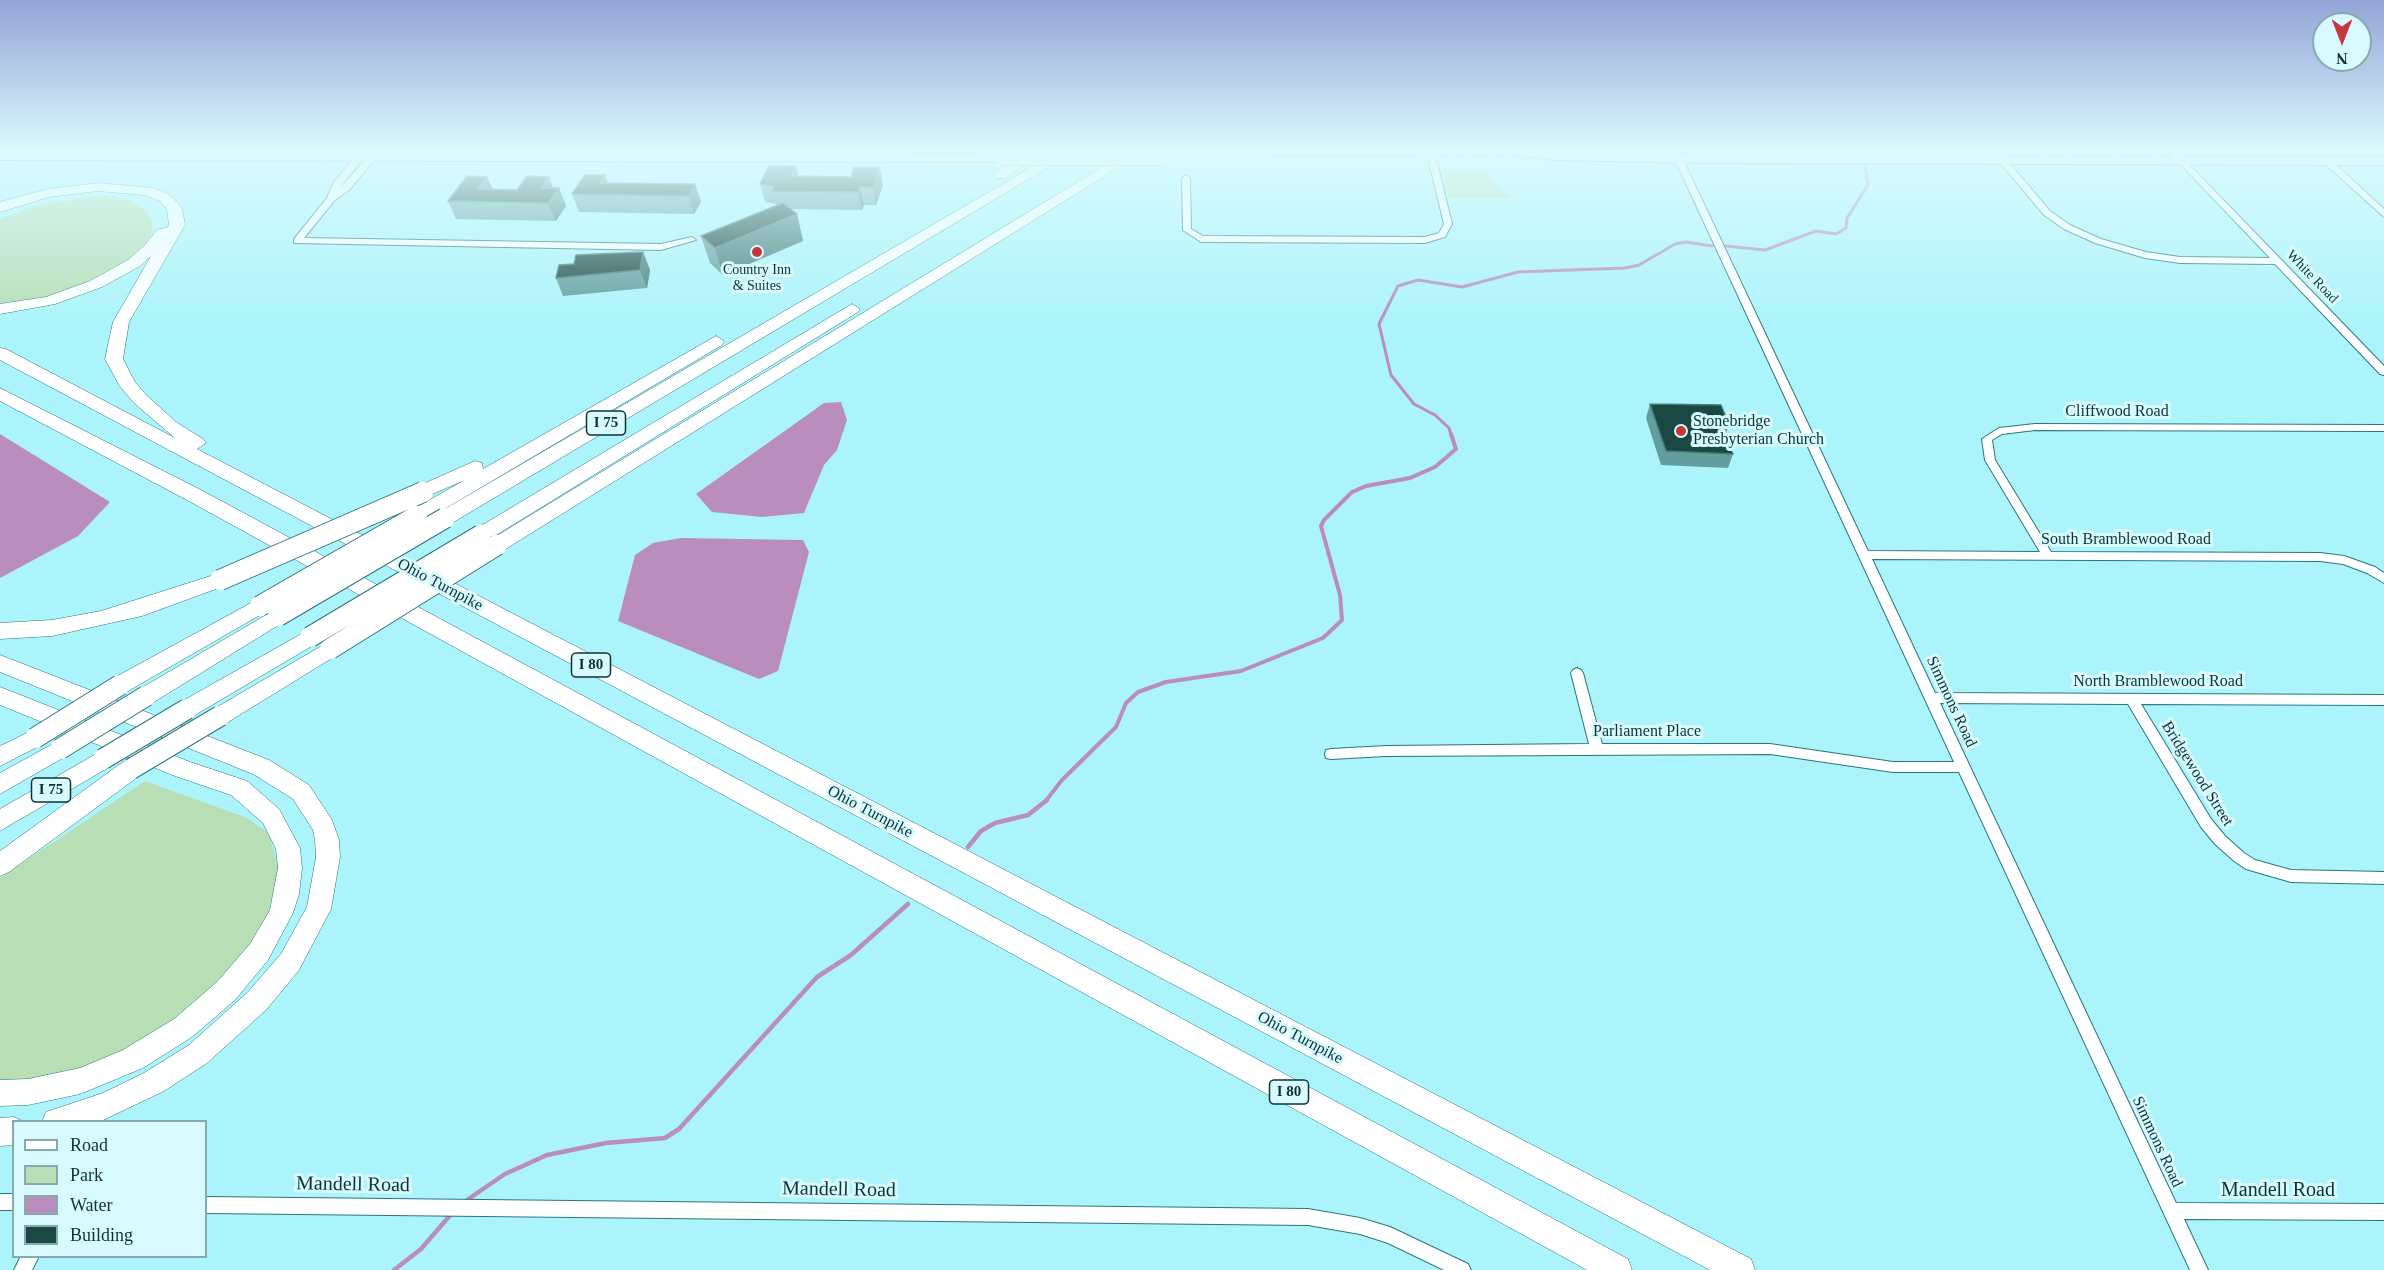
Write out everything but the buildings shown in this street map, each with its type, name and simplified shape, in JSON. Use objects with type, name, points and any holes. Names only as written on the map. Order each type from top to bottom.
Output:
[{"type":"highway","points":[[0,213],[16,208]]},
{"type":"highway","points":[[0,309],[57,298],[110,278],[150,249],[163,233],[165,219],[160,208]]},
{"type":"highway","points":[[174,208],[177,225],[121,322],[114,359],[120,372],[140,399],[170,426],[349,537]]},
{"type":"highway","points":[[0,757],[120,685],[269,611],[417,516],[931,208]]},
{"type":"highway","name":"I 75","points":[[0,784],[146,696],[269,611],[445,518],[971,208]]},
{"type":"highway","name":"I 75","points":[[0,822],[310,637],[489,540],[1022,208]]},
{"type":"highway","points":[[0,847],[330,649],[489,540],[1042,208]]},
{"type":"highway","name":"Ohio Turnpike","points":[[0,353],[1740,1270]]},
{"type":"highway","name":"I 80","points":[[0,394],[231,516],[1617,1270]]},
{"type":"highway","points":[[0,405],[231,516]]},
{"type":"highway","points":[[0,631],[52,627],[101,619],[142,608],[220,580],[423,492],[560,424],[585,417]]},
{"type":"highway","points":[[0,663],[261,767],[301,792],[324,826],[327,840],[328,857],[319,909],[290,962],[257,1001],[204,1048],[154,1082],[108,1105],[63,1120]]},
{"type":"highway","points":[[0,696],[183,770],[239,788],[271,816],[288,848],[290,868],[287,894],[280,913],[259,952],[226,991],[183,1028],[133,1059],[80,1081],[28,1092],[0,1093]]},
{"type":"highway","points":[[0,864],[131,770]]},
{"type":"street","points":[[323,208],[297,241],[661,247],[692,240]]},
{"type":"street","points":[[1187,208],[1187,230],[1201,239],[1425,240],[1442,235],[1448,224],[1444,208]]},
{"type":"street","name":"Simmons Road","points":[[1701,208],[2199,1270]]},
{"type":"street","points":[[2043,208],[2067,227],[2098,242],[2161,258],[2277,261]]},
{"type":"street","name":"White Road","points":[[2227,208],[2384,372]]},
{"type":"street","name":"Cliffwood Road","points":[[2048,556],[1990,460],[1987,439],[1999,431],[2035,427],[2384,428]]},
{"type":"street","name":"South Bramblewood Road","points":[[1864,555],[2320,557],[2344,560],[2370,570],[2384,579]]},
{"type":"street","points":[[1577,673],[1597,749]]},
{"type":"street","name":"North Bramblewood Road","points":[[1931,698],[2384,700]]},
{"type":"street","name":"Bridgewood Street","points":[[2132,699],[2206,823],[2239,857],[2259,867],[2291,876],[2384,878]]},
{"type":"street","name":"Parliament Place","points":[[1331,754],[1386,751],[1770,749],[1861,764],[1963,767]]},
{"type":"street","name":"Mandell Road","points":[[207,1204],[1308,1217],[1360,1226],[1390,1235],[1462,1270]]},
{"type":"street","name":"Mandell Road","points":[[2171,1211],[2384,1212]]},
{"type":"green space","points":[[28,208],[143,208],[147,211],[152,222],[152,233],[145,245],[128,260],[73,289],[34,300],[0,303],[0,219]]},
{"type":"green space","points":[[145,781],[247,818],[269,833],[278,869],[269,912],[241,960],[195,1007],[137,1047],[71,1074],[0,1082],[0,878]]},
{"type":"water","points":[[841,402],[847,420],[837,450],[824,465],[804,513],[762,517],[712,512],[696,494],[824,403]]},
{"type":"water","points":[[0,434],[110,502],[78,536],[0,578]]},
{"type":"water","points":[[681,538],[803,540],[809,552],[778,671],[759,679],[618,621],[635,555],[653,543]]},
{"type":"waterway","points":[[1726,246],[1765,250],[1816,231],[1836,234],[1846,228],[1847,218],[1853,208]]},
{"type":"waterway","points":[[1451,435],[1449,428],[1435,415],[1414,404],[1391,375],[1379,324],[1398,286],[1418,280],[1462,287],[1518,272],[1625,268],[1639,265],[1675,244],[1686,242],[1712,246]]},
{"type":"waterway","points":[[1046,801],[1062,780],[1116,727],[1126,703],[1138,692],[1166,682],[1241,671],[1323,638],[1342,620],[1340,595],[1321,526],[1324,520],[1352,492],[1366,486],[1410,478],[1435,467],[1456,449],[1451,434]]},
{"type":"waterway","points":[[968,847],[981,831],[995,823],[1028,815],[1046,801]]},
{"type":"waterway","points":[[464,1202],[505,1174],[547,1155],[606,1143],[665,1138],[679,1129],[817,977],[851,955],[908,904]]},
{"type":"waterway","points":[[394,1270],[421,1249],[452,1213]]},
{"type":"place","name":"Country Inn & Suites","points":[[757,252]]},
{"type":"place","name":"Stonebridge Presbyterian Church","points":[[1681,431]]}]
